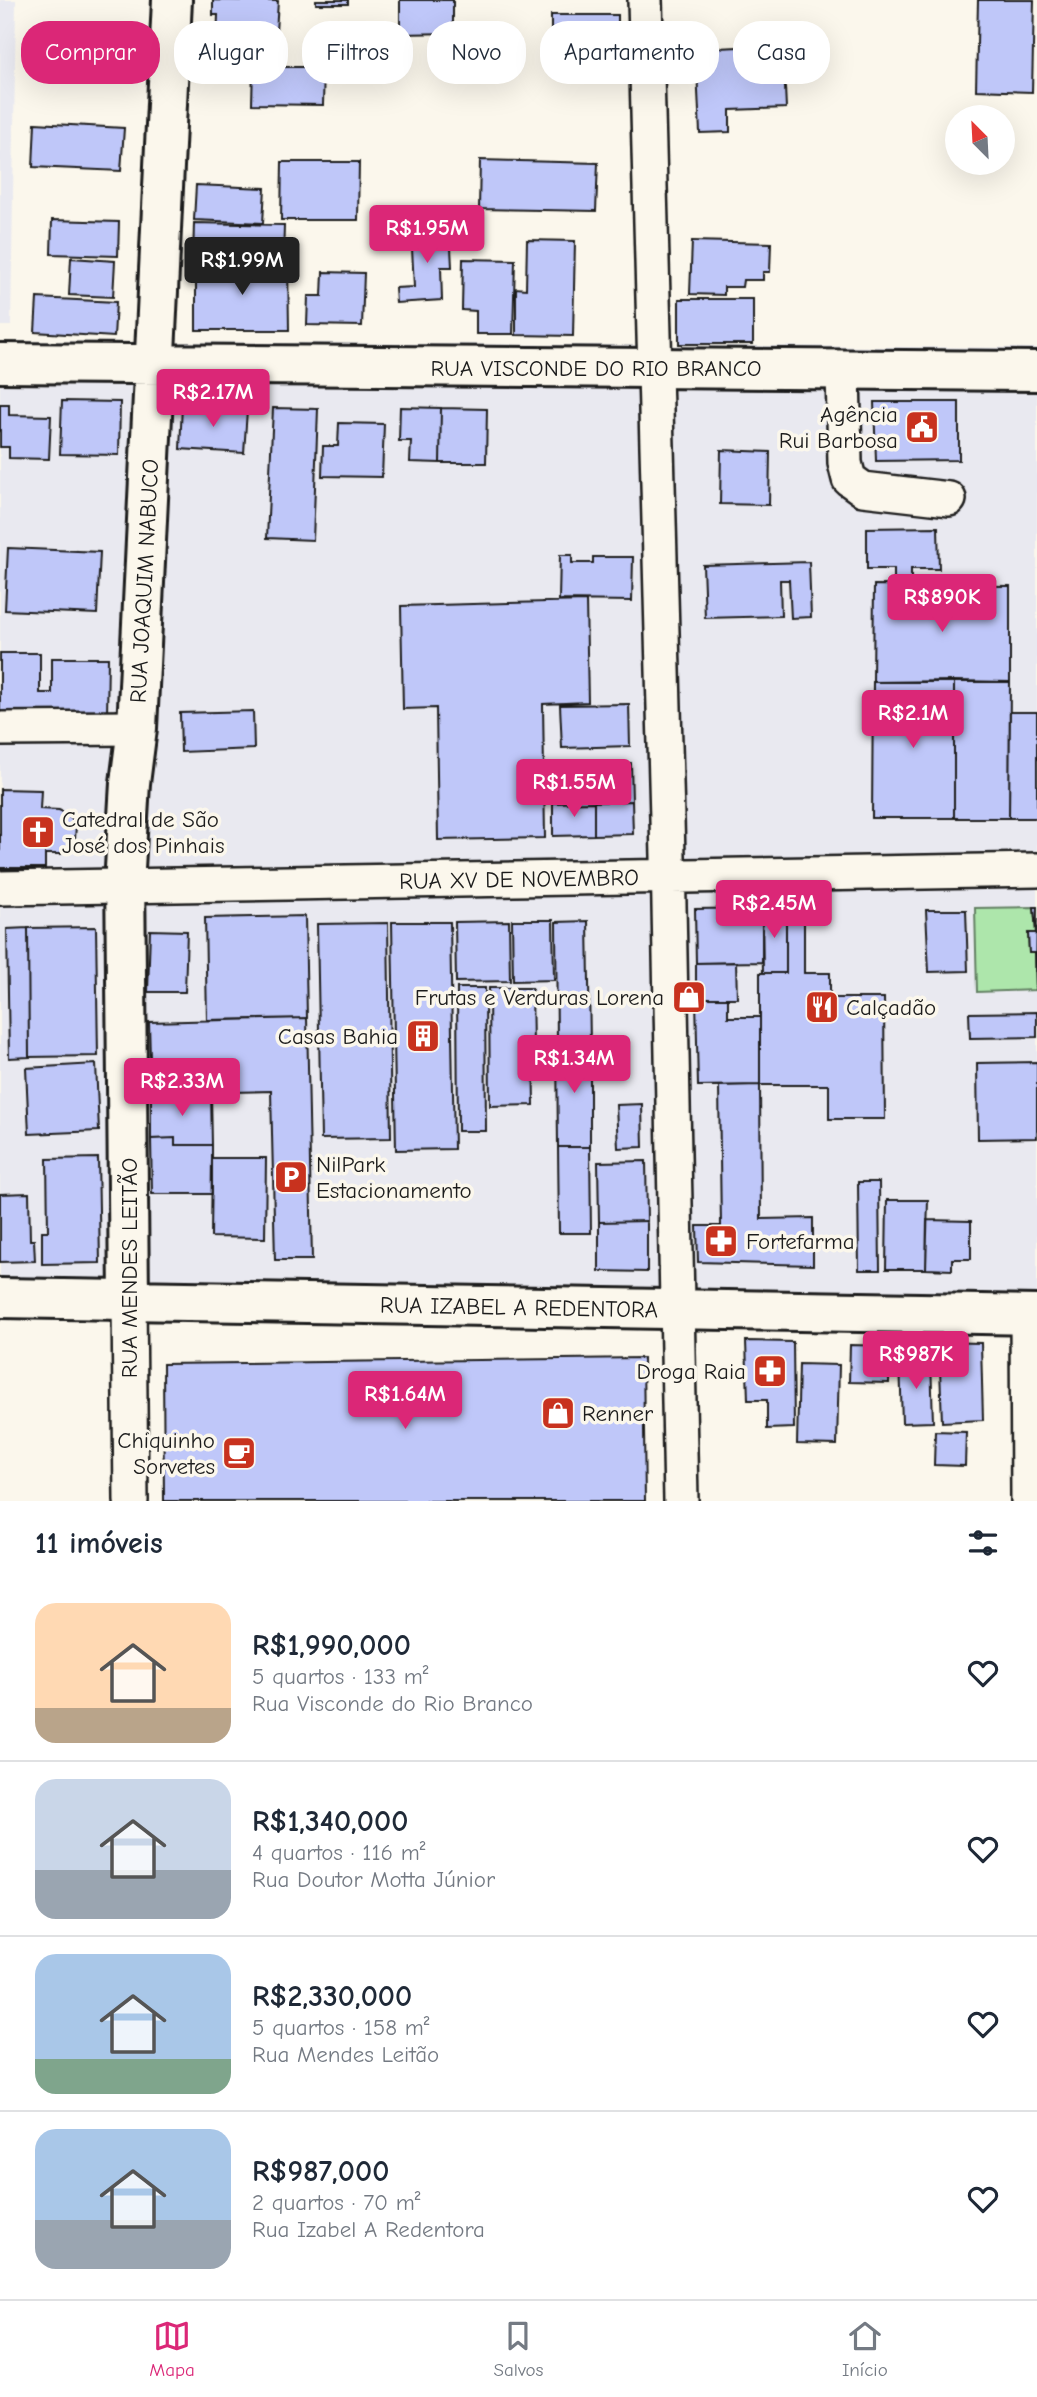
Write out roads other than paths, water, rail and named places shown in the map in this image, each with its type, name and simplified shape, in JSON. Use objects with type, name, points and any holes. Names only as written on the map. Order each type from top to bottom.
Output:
[{"type":"main road","name":"RUA JOAQUIM NABUCO","points":[[125,877],[130,783],[137,727],[172,0]]},
{"type":"main road","name":"RUA VISCONDE DO RIO BRANCO","points":[[0,363],[1037,371]]},
{"type":"main road","name":"RUA MENDES LEITÃO","points":[[125,877],[129,1300]]},
{"type":"main road","name":"RUA IZABEL A REDENTORA","points":[[0,1298],[1032,1315]]},
{"type":"street","points":[[645,0],[681,1501]]},
{"type":"street","points":[[843,370],[845,463],[849,479],[863,489],[949,499]]},
{"type":"street","points":[[0,729],[137,727]]},
{"type":"street","name":"RUA XV DE NOVEMBRO","points":[[0,888],[125,877],[667,877],[847,863],[1037,870]]},
{"type":"street","name":"RUA MENDES LEITÃO","points":[[129,1300],[131,1501]]},
{"type":"street","points":[[1028,1501],[1032,1315]]},
{"type":"place","name":"Agência Rui Barbosa","points":[[922,427]]},
{"type":"place","name":"Catedral de São José dos Pinhais","points":[[38,832]]},
{"type":"place","name":"Frutas e Verduras Lorena","points":[[689,997]]},
{"type":"place","name":"Calçadão","points":[[822,1007]]},
{"type":"place","name":"Casas Bahia","points":[[423,1036]]},
{"type":"place","name":"NilPark Estacionamento","points":[[291,1177]]},
{"type":"place","name":"Fortefarma","points":[[721,1241]]},
{"type":"place","name":"Droga Raia","points":[[770,1371]]},
{"type":"place","name":"Renner","points":[[558,1413]]},
{"type":"place","name":"Chiquinho Sorvetes","points":[[239,1453]]}]
